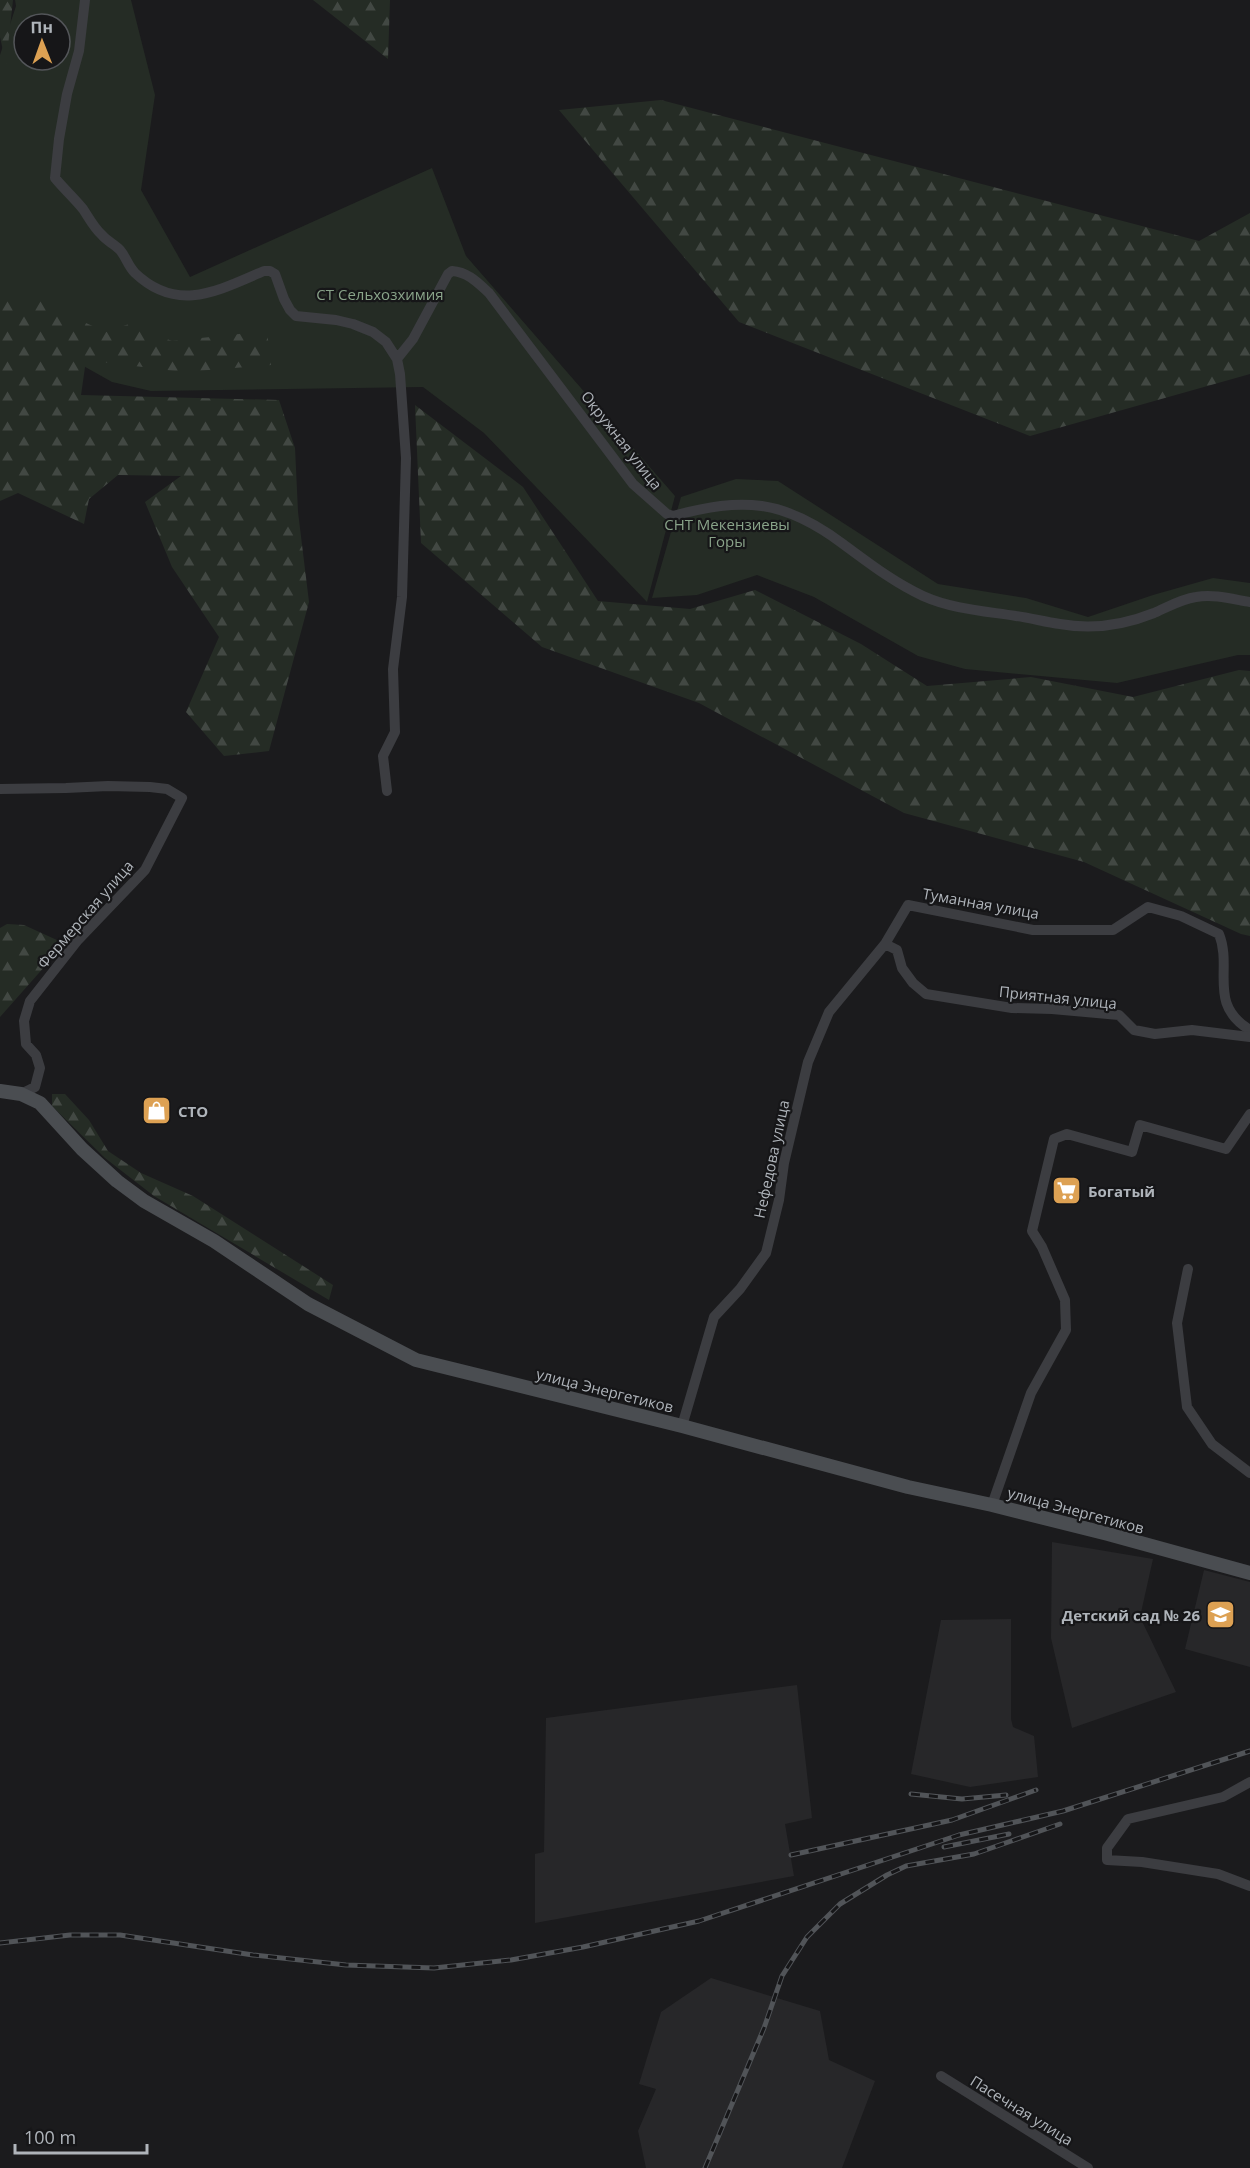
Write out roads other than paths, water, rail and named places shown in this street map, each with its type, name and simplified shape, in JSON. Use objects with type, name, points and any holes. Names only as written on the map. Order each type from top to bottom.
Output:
[{"type":"main road","points":[[0,1091],[21,1094]]},
{"type":"main road","name":"улица Энергетиков","points":[[21,1094],[40,1103],[82,1149],[117,1181],[144,1201],[214,1241],[308,1304],[416,1360],[682,1426],[908,1487],[1108,1534],[1250,1574]]},
{"type":"street","points":[[85,0],[79,51],[67,94],[55,178],[102,235],[122,252],[125,261],[143,279],[165,291],[176,294],[204,295],[264,271],[270,271],[275,274],[290,310],[296,316],[336,320],[373,332],[386,342],[397,359],[406,458],[402,597],[393,669],[396,732],[383,756],[387,791]]},
{"type":"street","name":"Окружная улица","points":[[397,359],[413,339],[448,274],[452,271],[459,271],[468,275],[489,293],[633,484],[667,514],[673,516],[717,505],[759,504],[778,508],[823,529],[887,577],[924,597],[967,609],[1068,626],[1092,627],[1135,620],[1179,601],[1196,597],[1215,596],[1250,602]]},
{"type":"street","name":"Фермерская улица","points":[[0,789],[150,787],[167,789],[182,798],[145,870],[78,940],[30,1001],[24,1021],[26,1044],[36,1054],[40,1068],[35,1087],[21,1094]]},
{"type":"street","name":"Нефедова улица","points":[[682,1426],[714,1317],[740,1289],[766,1253],[808,1062],[829,1012],[885,944],[908,905]]},
{"type":"street","name":"Туманная улица","points":[[908,905],[1033,930],[1113,930],[1148,907],[1181,916],[1219,934],[1223,946],[1222,987],[1226,1001],[1235,1018],[1250,1030]]},
{"type":"street","name":"Приятная улица","points":[[885,944],[897,950],[902,968],[912,983],[926,994],[1012,1008],[1119,1015],[1134,1030],[1155,1034],[1192,1030],[1250,1037]]},
{"type":"street","points":[[992,1505],[1031,1393],[1066,1330],[1065,1300],[1042,1246],[1032,1231],[1054,1139],[1067,1134],[1132,1152],[1140,1125],[1226,1149],[1250,1114]]},
{"type":"street","points":[[1188,1269],[1177,1323],[1187,1407],[1212,1444],[1250,1473]]},
{"type":"street","points":[[1250,1782],[1223,1797],[1128,1819],[1107,1848],[1107,1860],[1142,1862],[1218,1874],[1250,1886]]},
{"type":"street","name":"Пасечная улица","points":[[941,2076],[1088,2168]]},
{"type":"railway","points":[[0,1943],[70,1935],[120,1935],[253,1955],[346,1965],[434,1968],[511,1960],[583,1947],[699,1921],[959,1835],[1063,1811],[1250,1751]]},
{"type":"railway","points":[[791,1855],[952,1820],[1036,1790]]},
{"type":"railway","points":[[911,1794],[962,1799],[1006,1795]]},
{"type":"railway","points":[[705,2168],[764,2028],[782,1976],[807,1937],[840,1904],[906,1866],[974,1854],[1060,1824]]},
{"type":"railway","points":[[944,1847],[1009,1834]]},
{"type":"place","name":"СТО","points":[[157,1111]]},
{"type":"place","name":"Богатый","points":[[1067,1191]]},
{"type":"place","name":"Детский сад № 26","points":[[1221,1615]]},
{"type":"park label","name":"СТ Сельхозхимия","points":[[380,294]]},
{"type":"park label","name":"СНТ Мекензиевы Горы","points":[[727,532]]}]
